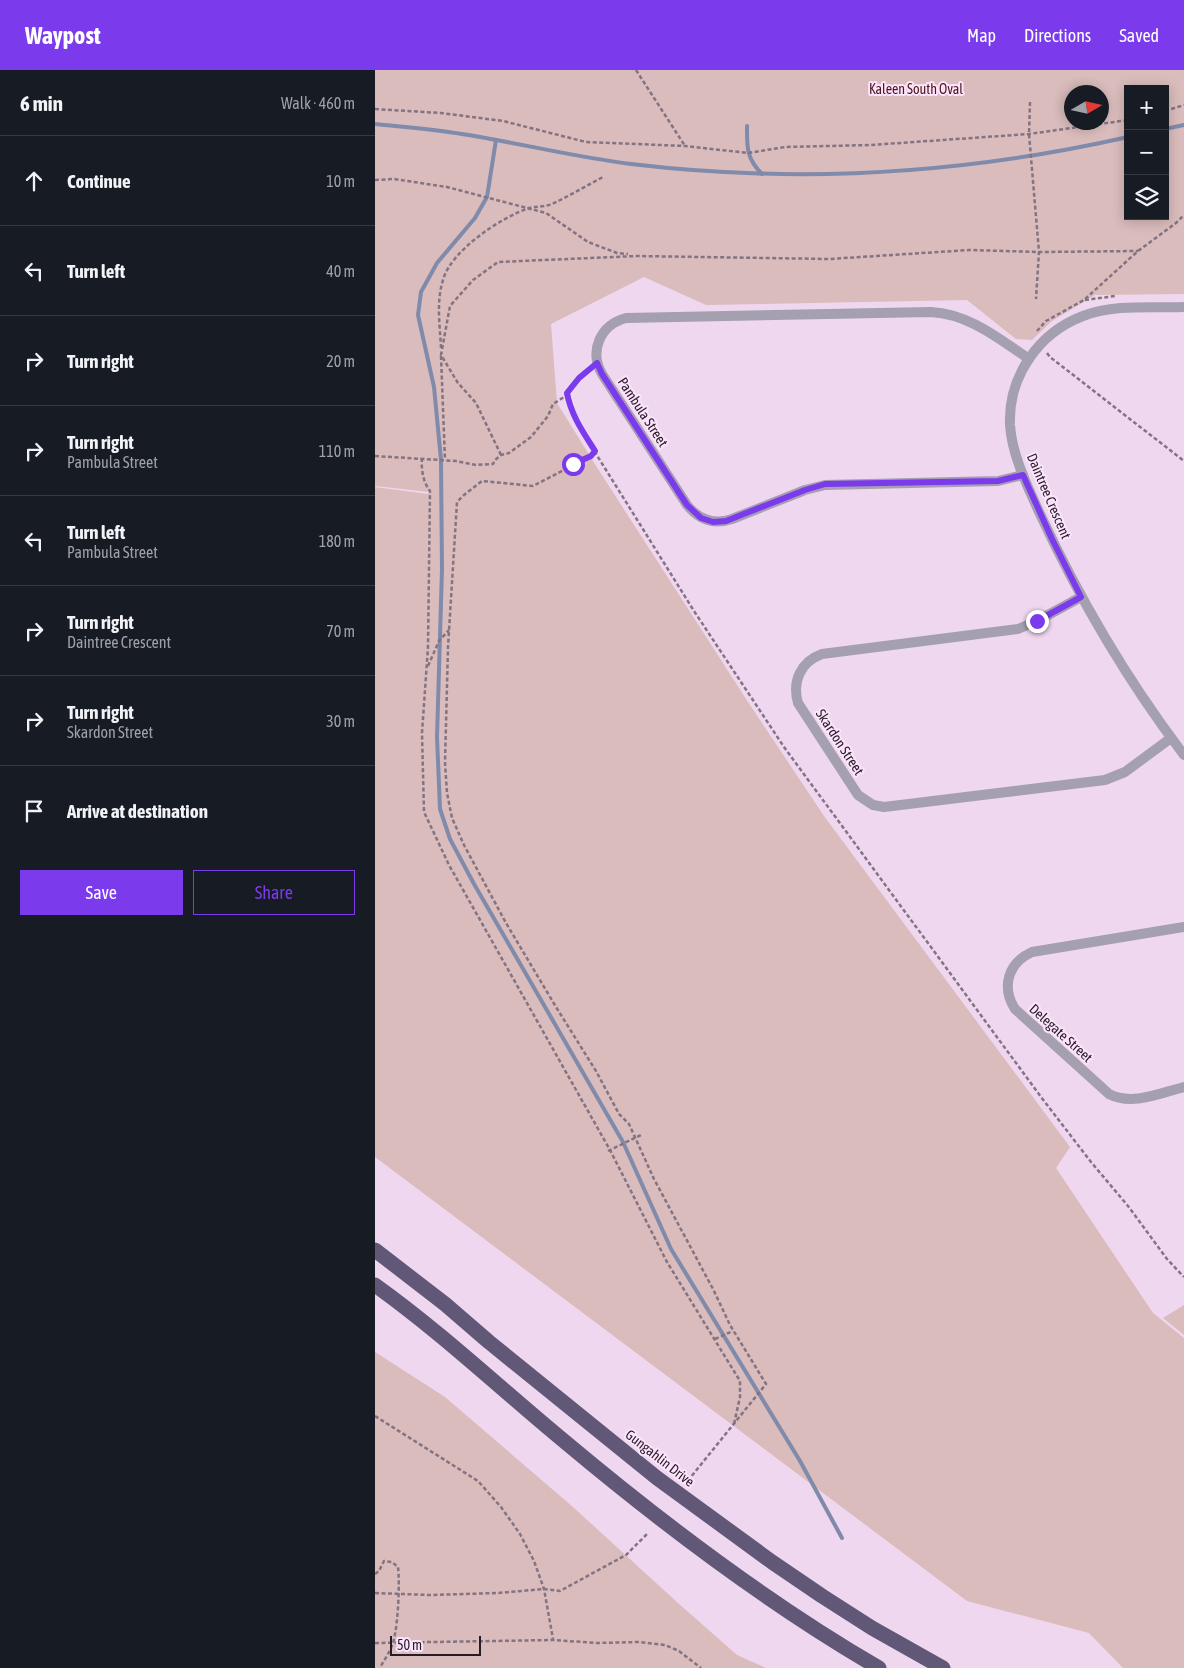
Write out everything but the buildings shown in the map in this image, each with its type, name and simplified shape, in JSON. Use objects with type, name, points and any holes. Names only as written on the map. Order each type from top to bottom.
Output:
[{"type":"highway","name":"Gungahlin Drive","points":[[375,1250],[445,1304],[657,1478],[822,1596],[872,1628],[943,1668]]},
{"type":"highway","points":[[375,1285],[473,1362],[563,1441],[703,1552],[805,1622],[879,1668]]},
{"type":"street","name":"Daintree Crescent","points":[[1184,308],[1120,309],[1096,312],[1084,315],[1063,325],[1029,359],[1020,374],[1014,391],[1010,414],[1011,438],[1023,475],[1055,547],[1081,597],[1119,662],[1184,755]]},
{"type":"street","points":[[597,363],[597,345],[602,334],[615,322],[626,318],[931,312],[951,314],[970,321],[1029,359]]},
{"type":"street","name":"Pambula Street","points":[[597,363],[602,374],[687,505],[696,515],[707,520],[726,521],[825,484],[998,481],[1023,475]]},
{"type":"street","name":"Skardon Street","points":[[1081,597],[1037,621],[1018,628],[822,654],[811,659],[799,674],[796,685],[798,703],[855,791],[867,803],[878,807],[1105,780],[1125,772],[1171,738]]},
{"type":"street","name":"Delegate Street","points":[[1184,927],[1032,952],[1021,958],[1012,968],[1007,986],[1009,998],[1015,1009],[1109,1094],[1131,1100],[1184,1087]]},
{"type":"path","points":[[637,70],[685,146]]},
{"type":"path","points":[[1030,102],[1029,134],[1039,252],[1036,299]]},
{"type":"path","points":[[1169,111],[1184,106]]},
{"type":"path","points":[[375,109],[441,113],[503,121],[586,142],[685,146],[748,153],[785,147],[871,145],[1029,134],[1124,121]]},
{"type":"path","points":[[445,460],[439,301],[443,278],[453,262],[472,241],[493,225],[529,208],[550,205],[603,177]]},
{"type":"path","points":[[375,180],[394,179],[447,187],[529,208],[546,213],[588,242],[617,253],[637,256]]},
{"type":"path","points":[[1184,215],[1138,251],[1084,300],[1046,320],[1032,340],[1043,347],[1050,357],[1184,461]]},
{"type":"path","points":[[501,455],[477,403],[458,383],[441,355],[450,306],[473,280],[498,262],[637,256],[829,258],[969,250],[1039,252],[1138,251]]},
{"type":"path","points":[[375,456],[445,460],[476,465],[493,464],[501,455],[509,453],[531,437],[548,416],[553,404],[597,363]]},
{"type":"path","points":[[567,393],[570,407],[578,425],[783,747],[1041,1097],[1128,1206],[1167,1259],[1184,1277]]},
{"type":"path","points":[[595,451],[591,456],[533,486],[482,481],[463,494],[457,502],[449,629],[445,763],[447,793],[452,818],[464,845],[506,923],[596,1071],[619,1114],[629,1124],[633,1139],[713,1289],[733,1331],[766,1384],[683,1487]]},
{"type":"path","points":[[422,458],[422,474],[430,491],[427,670],[422,733],[424,812],[449,865],[609,1151],[667,1262],[740,1382],[733,1426]]},
{"type":"path","points":[[427,670],[439,642],[449,629]]},
{"type":"path","points":[[609,1151],[641,1135]]},
{"type":"path","points":[[715,1339],[733,1331]]},
{"type":"path","points":[[375,1416],[478,1481],[501,1507],[520,1534],[534,1561],[544,1590],[553,1640]]},
{"type":"path","points":[[375,1593],[430,1595],[560,1591],[626,1555],[648,1533]]},
{"type":"path","points":[[375,1574],[385,1561],[392,1562],[398,1568],[399,1594],[393,1643],[380,1668]]},
{"type":"path","points":[[375,1643],[553,1640],[597,1643],[640,1642],[665,1645],[679,1651],[701,1668]]},
{"type":"green space","name":"Kaleen South Oval","points":[[375,70],[1184,70],[1184,294],[1095,295],[1052,321],[1032,340],[1016,339],[967,300],[706,305],[644,277],[551,324],[557,403],[598,469],[824,816],[1070,1147],[1056,1168],[1153,1313],[1184,1338],[1184,1668],[1123,1668],[1089,1633],[967,1601],[375,1157],[375,487],[428,494],[429,492],[375,486]]},
{"type":"green space","points":[[1184,1305],[1184,1335],[1163,1318]]},
{"type":"green space","points":[[375,1352],[445,1397],[573,1507],[737,1655],[766,1668],[375,1668]]},
{"type":"waterway","points":[[375,124],[451,132],[631,164],[756,173],[881,172],[943,167],[1005,160],[1124,138]]},
{"type":"waterway","points":[[1169,128],[1184,125]]},
{"type":"waterway","points":[[747,126],[750,157],[762,174]]},
{"type":"waterway","points":[[496,140],[487,197],[475,218],[437,263],[421,292],[418,315],[434,387],[441,460],[442,569],[437,737],[440,809],[450,839],[474,884],[623,1142],[671,1249],[800,1461],[842,1538]]},
{"type":"route","points":[[573,464],[591,456],[595,451],[578,425],[570,407],[567,393],[579,378],[597,363],[602,374],[687,505],[696,515],[713,522],[732,519],[825,484],[998,481],[1023,475],[1081,597],[1037,621]]}]
